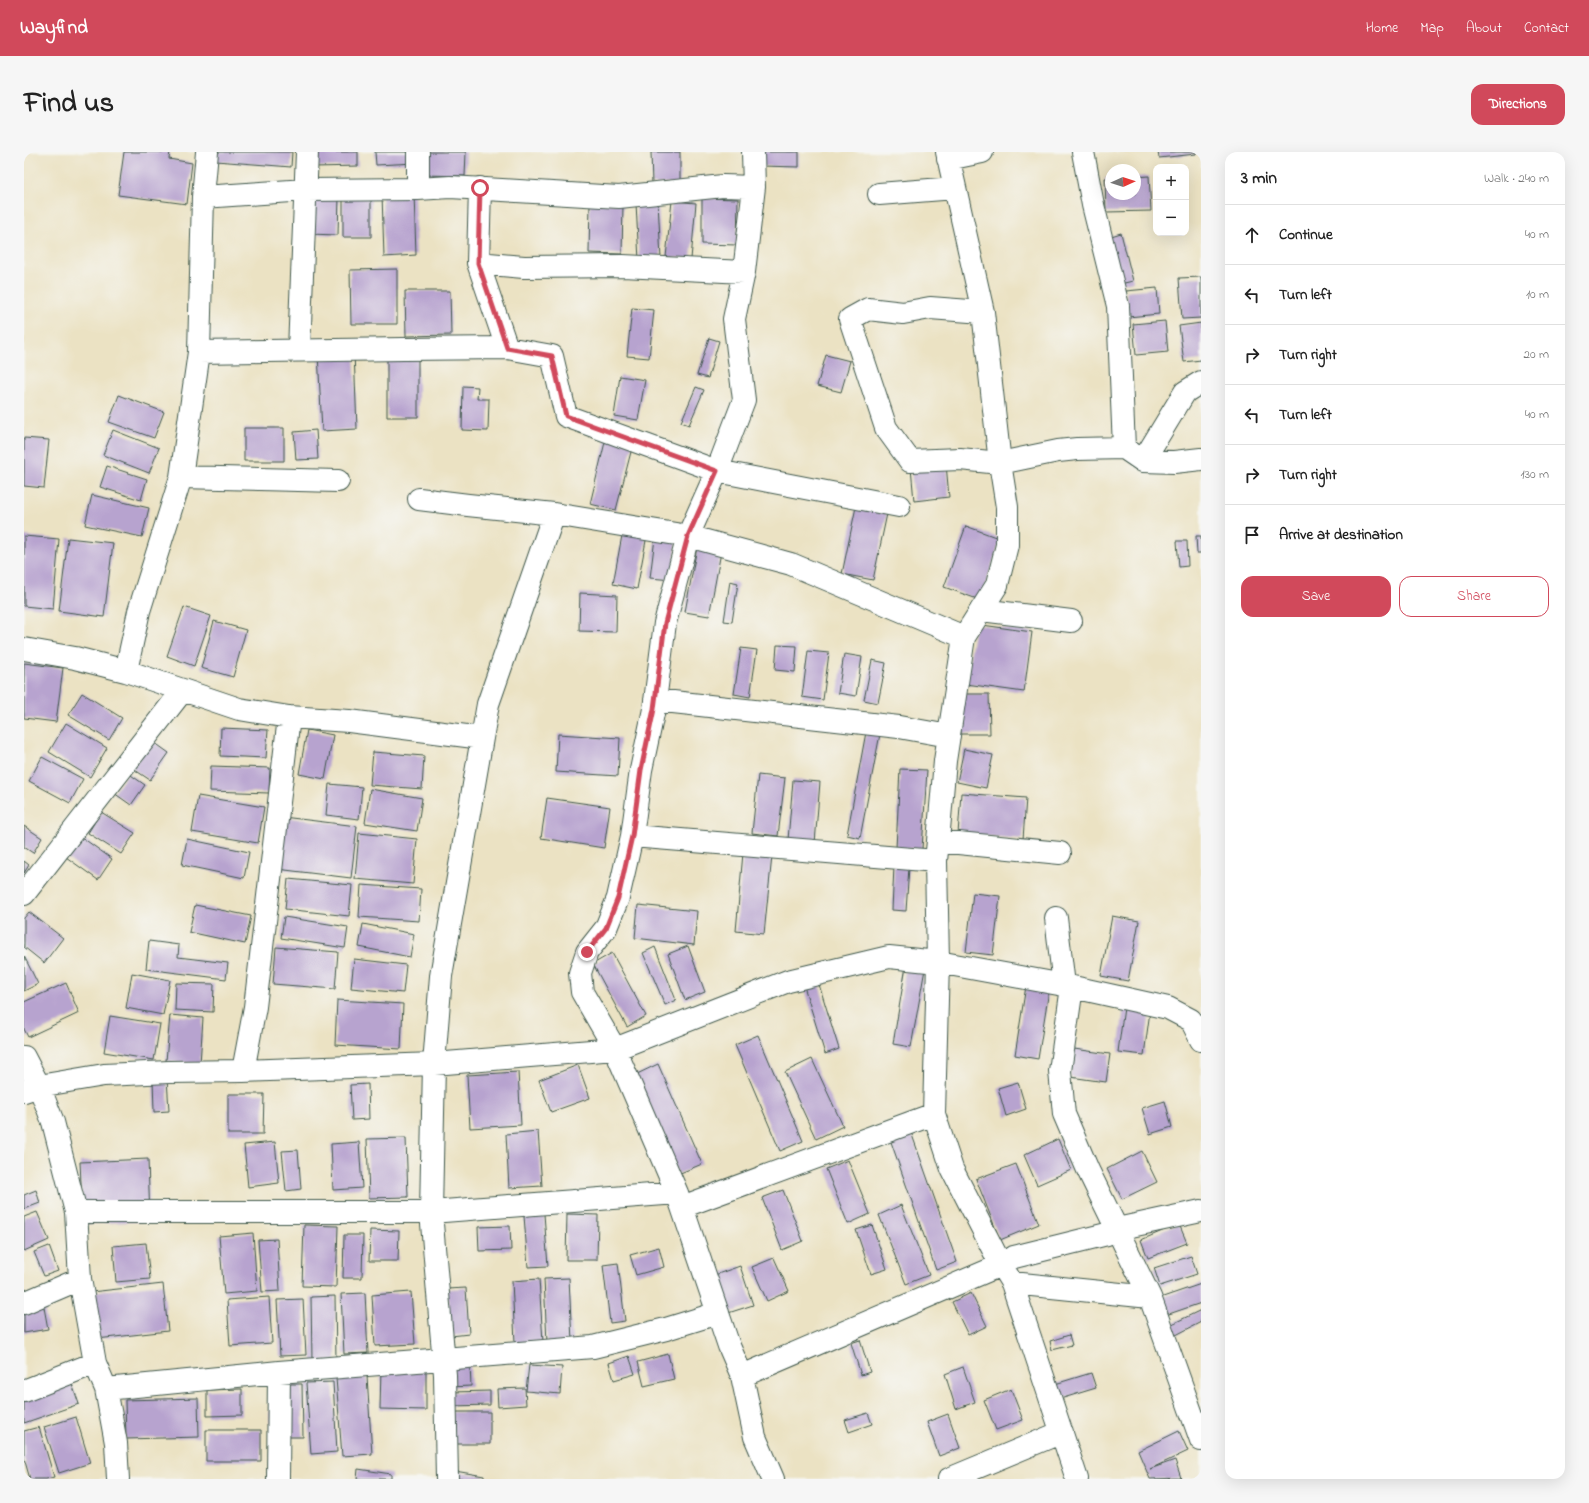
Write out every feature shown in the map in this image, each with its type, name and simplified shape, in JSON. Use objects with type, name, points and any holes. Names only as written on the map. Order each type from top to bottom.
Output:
[{"type":"street","points":[[126,671],[139,611],[181,477],[199,352],[203,197],[207,152]]},
{"type":"street","points":[[299,350],[306,190],[306,152]]},
{"type":"street","points":[[418,152],[418,189]]},
{"type":"street","points":[[753,152],[754,187],[744,272],[734,319],[744,400],[717,471],[688,536],[665,623],[655,700],[641,770],[632,836],[618,898],[606,928],[587,952],[580,973],[582,992],[615,1049],[680,1200],[729,1346],[742,1376],[755,1437],[773,1479]]},
{"type":"street","points":[[982,152],[948,155],[983,312],[1000,463],[1007,507],[1007,545],[997,585],[964,637],[944,761],[937,851],[938,962],[934,1114],[952,1169],[1007,1274],[1077,1479]]},
{"type":"street","points":[[1083,152],[1093,205],[1118,306],[1124,448]]},
{"type":"street","points":[[203,197],[306,190],[418,189],[450,187],[619,197],[723,186],[754,187]]},
{"type":"street","points":[[480,188],[478,263],[507,348]]},
{"type":"street","points":[[879,194],[955,188]]},
{"type":"street","points":[[478,263],[524,267],[623,266],[744,272]]},
{"type":"street","points":[[983,312],[930,308],[903,313],[868,309],[850,319],[886,428],[910,461],[960,459],[1000,463],[1065,450],[1124,448],[1143,461],[1174,462],[1201,459]]},
{"type":"street","points":[[199,352],[507,348],[552,356],[566,416],[717,471],[899,506]]},
{"type":"street","points":[[1143,461],[1185,392],[1201,382]]},
{"type":"street","points":[[181,477],[338,481]]},
{"type":"street","points":[[419,499],[554,514],[688,536],[791,564],[964,637]]},
{"type":"street","points":[[447,1479],[444,1359],[432,1212],[434,1064],[441,976],[488,704],[554,514]]},
{"type":"street","points":[[981,610],[1071,622]]},
{"type":"street","points":[[24,649],[75,658],[126,671],[239,708],[289,717],[349,721],[482,738]]},
{"type":"street","points":[[24,894],[183,690]]},
{"type":"street","points":[[655,700],[898,728],[949,736]]},
{"type":"street","points":[[243,1071],[255,1007],[289,717]]},
{"type":"street","points":[[632,836],[937,851],[1060,853]]},
{"type":"street","points":[[1056,918],[1068,986],[1060,1071],[1064,1114],[1088,1170],[1150,1297],[1201,1440]]},
{"type":"street","points":[[31,1088],[104,1075],[434,1064],[615,1049],[788,981],[889,957],[938,962],[1068,986],[1168,1008],[1191,1020],[1201,1040]]},
{"type":"street","points":[[24,1057],[31,1088],[53,1122],[76,1212],[80,1279],[95,1363],[106,1389],[116,1443],[118,1479]]},
{"type":"street","points":[[76,1212],[432,1212],[680,1200],[934,1114]]},
{"type":"street","points":[[1007,1274],[1014,1257],[1107,1234],[1116,1229],[1201,1211]]},
{"type":"street","points":[[742,1376],[1007,1274],[1150,1297]]},
{"type":"street","points":[[24,1303],[80,1279]]},
{"type":"street","points":[[106,1389],[279,1372],[593,1347],[666,1329],[718,1313]]},
{"type":"street","points":[[24,1390],[95,1363]]},
{"type":"street","points":[[278,1479],[279,1372]]},
{"type":"street","points":[[949,1479],[1062,1432]]},
{"type":"building","points":[[124,152],[170,152],[169,159],[192,163],[187,204],[118,195]]},
{"type":"building","points":[[217,152],[292,152],[291,167],[216,161]]},
{"type":"building","points":[[313,152],[358,152],[358,166],[314,167]]},
{"type":"building","points":[[375,152],[415,152],[415,163],[376,165]]},
{"type":"building","points":[[427,152],[466,152],[465,176],[426,175]]},
{"type":"building","points":[[651,152],[680,152],[680,184],[652,184]]},
{"type":"building","points":[[762,152],[799,152],[799,167],[761,166]]},
{"type":"building","points":[[1158,152],[1196,152],[1196,154],[1159,158]]},
{"type":"building","points":[[1149,176],[1151,211],[1106,212],[1106,200],[1141,200],[1141,177]]},
{"type":"building","points":[[343,193],[371,193],[371,237],[343,237]]},
{"type":"building","points":[[414,193],[416,255],[384,257],[382,194]]},
{"type":"building","points":[[309,196],[339,196],[338,235],[308,234]]},
{"type":"building","points":[[702,198],[738,199],[737,245],[702,244]]},
{"type":"building","points":[[672,201],[696,203],[691,259],[666,257]]},
{"type":"building","points":[[658,202],[661,259],[639,261],[636,203]]},
{"type":"building","points":[[590,203],[623,204],[622,254],[589,253]]},
{"type":"building","points":[[1121,233],[1133,281],[1120,284],[1108,237]]},
{"type":"building","points":[[397,269],[397,324],[351,324],[350,270]]},
{"type":"building","points":[[1201,277],[1201,318],[1182,319],[1179,278]]},
{"type":"building","points":[[1157,288],[1159,314],[1128,317],[1126,291]]},
{"type":"building","points":[[405,291],[450,291],[451,335],[406,336]]},
{"type":"building","points":[[632,308],[654,310],[649,358],[627,356]]},
{"type":"building","points":[[1165,321],[1168,352],[1136,355],[1133,324]]},
{"type":"building","points":[[1201,323],[1201,360],[1184,362],[1179,326]]},
{"type":"building","points":[[709,338],[719,341],[708,378],[697,375]]},
{"type":"building","points":[[354,352],[357,429],[322,431],[318,353]]},
{"type":"building","points":[[387,352],[418,352],[418,417],[387,417]]},
{"type":"building","points":[[826,355],[850,361],[841,392],[817,386]]},
{"type":"building","points":[[620,376],[645,380],[638,420],[614,416]]},
{"type":"building","points":[[463,386],[478,387],[477,399],[489,399],[488,431],[462,430]]},
{"type":"building","points":[[696,387],[704,390],[689,425],[681,422]]},
{"type":"building","points":[[119,395],[164,412],[154,438],[109,422]]},
{"type":"building","points":[[244,428],[284,428],[284,461],[244,461]]},
{"type":"building","points":[[113,430],[159,448],[149,473],[103,455]]},
{"type":"building","points":[[316,430],[318,459],[296,460],[294,432]]},
{"type":"building","points":[[24,438],[49,440],[44,488],[24,486]]},
{"type":"building","points":[[606,438],[633,444],[616,510],[590,504]]},
{"type":"building","points":[[946,464],[949,497],[914,501],[911,468]]},
{"type":"building","points":[[107,466],[147,479],[141,500],[100,487]]},
{"type":"building","points":[[92,495],[149,508],[142,537],[85,525]]},
{"type":"building","points":[[857,502],[888,509],[873,580],[842,574]]},
{"type":"building","points":[[966,526],[1001,539],[980,600],[944,587]]},
{"type":"building","points":[[623,530],[647,535],[637,589],[613,584]]},
{"type":"building","points":[[24,536],[59,539],[53,609],[24,606]]},
{"type":"building","points":[[1196,536],[1201,536],[1201,553],[1197,553]]},
{"type":"building","points":[[68,538],[113,543],[104,617],[59,611]]},
{"type":"building","points":[[655,538],[677,540],[672,580],[650,578]]},
{"type":"building","points":[[1177,541],[1187,541],[1188,566],[1179,567]]},
{"type":"building","points":[[697,547],[721,552],[709,616],[685,612]]},
{"type":"building","points":[[730,581],[738,583],[732,622],[724,621]]},
{"type":"building","points":[[580,593],[617,595],[616,632],[579,631]]},
{"type":"building","points":[[184,607],[211,616],[194,666],[167,656]]},
{"type":"building","points":[[214,621],[246,630],[233,677],[201,668]]},
{"type":"building","points":[[975,624],[1032,632],[1024,692],[966,684]]},
{"type":"building","points":[[777,645],[797,646],[795,672],[775,670]]},
{"type":"building","points":[[741,648],[757,650],[750,697],[734,694]]},
{"type":"building","points":[[808,651],[829,653],[823,700],[802,697]]},
{"type":"building","points":[[844,654],[862,657],[856,696],[838,693]]},
{"type":"building","points":[[872,660],[886,663],[878,703],[864,700]]},
{"type":"building","points":[[24,663],[63,668],[56,722],[24,718]]},
{"type":"building","points":[[82,693],[122,718],[109,740],[68,715]]},
{"type":"building","points":[[961,694],[989,694],[990,734],[961,734]]},
{"type":"building","points":[[66,723],[107,748],[90,777],[49,752]]},
{"type":"building","points":[[221,728],[268,730],[266,758],[220,756]]},
{"type":"building","points":[[307,730],[333,735],[325,779],[299,774]]},
{"type":"building","points":[[866,732],[880,734],[860,838],[847,835]]},
{"type":"building","points":[[558,734],[620,738],[618,776],[556,772]]},
{"type":"building","points":[[151,740],[169,753],[150,780],[132,768]]},
{"type":"building","points":[[964,749],[993,755],[986,788],[957,782]]},
{"type":"building","points":[[373,752],[424,756],[422,789],[370,785]]},
{"type":"building","points":[[42,757],[83,779],[70,803],[29,781]]},
{"type":"building","points":[[211,766],[270,768],[269,793],[210,791]]},
{"type":"building","points":[[900,769],[927,770],[922,849],[896,848]]},
{"type":"building","points":[[128,773],[145,785],[131,805],[114,793]]},
{"type":"building","points":[[758,775],[785,778],[778,836],[752,833]]},
{"type":"building","points":[[793,780],[820,782],[815,843],[788,840]]},
{"type":"building","points":[[329,784],[362,787],[359,819],[326,815]]},
{"type":"building","points":[[370,789],[422,798],[417,831],[365,823]]},
{"type":"building","points":[[961,793],[1026,798],[1023,839],[958,834]]},
{"type":"building","points":[[198,796],[264,807],[258,843],[192,832]]},
{"type":"building","points":[[547,798],[610,807],[604,848],[541,838]]},
{"type":"building","points":[[101,812],[135,833],[121,854],[88,833]]},
{"type":"building","points":[[283,817],[357,826],[351,878],[277,869]]},
{"type":"building","points":[[24,826],[42,838],[33,853],[24,847]]},
{"type":"building","points":[[359,833],[417,839],[413,884],[355,879]]},
{"type":"building","points":[[80,836],[112,859],[98,880],[66,857]]},
{"type":"building","points":[[187,839],[249,852],[244,878],[182,865]]},
{"type":"building","points":[[743,853],[772,856],[764,934],[736,931]]},
{"type":"building","points":[[24,861],[29,865],[24,873]]},
{"type":"building","points":[[894,866],[909,867],[906,911],[892,910]]},
{"type":"building","points":[[288,879],[352,885],[349,916],[285,909]]},
{"type":"building","points":[[361,885],[421,889],[419,921],[359,917]]},
{"type":"building","points":[[973,893],[1000,896],[993,955],[966,952]]},
{"type":"building","points":[[195,905],[251,916],[245,944],[189,932]]},
{"type":"building","points":[[638,905],[697,911],[694,945],[635,938]]},
{"type":"building","points":[[29,912],[63,938],[44,963],[24,947],[24,918]]},
{"type":"building","points":[[1112,916],[1139,921],[1128,981],[1101,976]]},
{"type":"building","points":[[284,917],[348,927],[345,948],[281,938]]},
{"type":"building","points":[[363,924],[414,934],[410,957],[359,947]]},
{"type":"building","points":[[149,941],[179,945],[178,957],[228,963],[226,979],[146,969]]},
{"type":"building","points":[[688,946],[705,992],[685,1000],[668,954]]},
{"type":"building","points":[[276,947],[338,952],[335,989],[273,984]]},
{"type":"building","points":[[655,947],[676,1000],[665,1005],[643,953]]},
{"type":"building","points":[[612,953],[646,1016],[627,1027],[593,964]]},
{"type":"building","points":[[24,956],[38,984],[24,991]]},
{"type":"building","points":[[354,959],[406,965],[403,993],[351,988]]},
{"type":"building","points":[[906,966],[925,969],[911,1047],[893,1044]]},
{"type":"building","points":[[132,973],[170,980],[163,1015],[126,1008]]},
{"type":"building","points":[[817,978],[839,1049],[825,1054],[803,983]]},
{"type":"building","points":[[66,983],[79,1013],[28,1037],[24,1029],[24,1002]]},
{"type":"building","points":[[176,983],[214,984],[213,1012],[175,1010]]},
{"type":"building","points":[[1026,986],[1049,990],[1038,1059],[1015,1055]]},
{"type":"building","points":[[337,1000],[403,1004],[401,1049],[335,1045]]},
{"type":"building","points":[[1125,1000],[1151,1004],[1144,1055],[1118,1052]]},
{"type":"building","points":[[170,1015],[203,1018],[200,1064],[166,1061]]},
{"type":"building","points":[[110,1016],[160,1024],[154,1060],[104,1052]]},
{"type":"building","points":[[758,1035],[803,1141],[780,1151],[735,1045]]},
{"type":"building","points":[[1074,1049],[1110,1054],[1106,1082],[1070,1077]]},
{"type":"building","points":[[812,1059],[843,1126],[816,1139],[785,1072]]},
{"type":"building","points":[[658,1064],[702,1164],[678,1174],[635,1075]]},
{"type":"building","points":[[578,1065],[590,1098],[551,1112],[539,1080]]},
{"type":"building","points":[[518,1072],[521,1125],[470,1128],[467,1075]]},
{"type":"building","points":[[153,1078],[167,1078],[169,1111],[154,1112]]},
{"type":"building","points":[[1018,1082],[1026,1109],[1006,1116],[998,1088]]},
{"type":"building","points":[[368,1084],[369,1119],[352,1120],[350,1085]]},
{"type":"building","points":[[228,1094],[264,1094],[263,1134],[228,1134]]},
{"type":"building","points":[[1165,1101],[1172,1127],[1150,1134],[1142,1108]]},
{"type":"building","points":[[538,1131],[542,1186],[509,1188],[506,1134]]},
{"type":"building","points":[[911,1132],[957,1262],[936,1270],[890,1139]]},
{"type":"building","points":[[406,1138],[408,1197],[369,1198],[367,1139]]},
{"type":"building","points":[[1058,1139],[1071,1170],[1037,1185],[1024,1155]]},
{"type":"building","points":[[275,1142],[279,1183],[248,1187],[244,1145]]},
{"type":"building","points":[[359,1142],[362,1188],[333,1190],[331,1144]]},
{"type":"building","points":[[298,1150],[301,1189],[286,1191],[282,1151]]},
{"type":"building","points":[[1142,1151],[1157,1182],[1122,1199],[1107,1169]]},
{"type":"building","points":[[148,1159],[150,1221],[83,1224],[80,1162]]},
{"type":"building","points":[[848,1160],[870,1214],[848,1224],[826,1169]]},
{"type":"building","points":[[1016,1164],[1039,1224],[1000,1240],[976,1179]]},
{"type":"building","points":[[36,1190],[40,1203],[24,1209],[24,1195]]},
{"type":"building","points":[[783,1190],[803,1241],[782,1250],[762,1198]]},
{"type":"building","points":[[901,1205],[929,1275],[906,1284],[879,1215]]},
{"type":"building","points":[[37,1212],[49,1240],[24,1251],[24,1217]]},
{"type":"building","points":[[544,1214],[548,1266],[528,1267],[524,1216]]},
{"type":"building","points":[[567,1214],[598,1215],[597,1260],[566,1260]]},
{"type":"building","points":[[1179,1224],[1187,1243],[1148,1258],[1141,1240]]},
{"type":"building","points":[[304,1225],[338,1226],[336,1287],[302,1286]]},
{"type":"building","points":[[872,1225],[887,1269],[871,1274],[856,1230]]},
{"type":"building","points":[[510,1226],[511,1250],[479,1251],[478,1227]]},
{"type":"building","points":[[370,1230],[399,1231],[398,1261],[369,1261]]},
{"type":"building","points":[[253,1233],[257,1291],[224,1294],[219,1236]]},
{"type":"building","points":[[344,1235],[363,1235],[362,1278],[343,1278]]},
{"type":"building","points":[[277,1239],[280,1291],[262,1292],[258,1240]]},
{"type":"building","points":[[146,1243],[150,1279],[116,1282],[113,1246]]},
{"type":"building","points":[[49,1246],[58,1271],[44,1276],[34,1252]]},
{"type":"building","points":[[659,1247],[664,1267],[636,1275],[630,1255]]},
{"type":"building","points":[[1191,1256],[1197,1274],[1160,1286],[1154,1268]]},
{"type":"building","points":[[774,1258],[789,1291],[767,1301],[752,1267]]},
{"type":"building","points":[[618,1263],[625,1321],[610,1323],[603,1265]]},
{"type":"building","points":[[740,1266],[753,1305],[725,1314],[712,1276]]},
{"type":"building","points":[[569,1278],[572,1342],[547,1343],[544,1279]]},
{"type":"building","points":[[539,1279],[543,1342],[515,1343],[512,1281]]},
{"type":"building","points":[[163,1284],[168,1331],[97,1339],[91,1292]]},
{"type":"building","points":[[1201,1284],[1201,1303],[1166,1315],[1160,1298]]},
{"type":"building","points":[[466,1288],[469,1334],[451,1336],[447,1289]]},
{"type":"building","points":[[411,1292],[415,1344],[375,1346],[372,1295]]},
{"type":"building","points":[[365,1293],[368,1353],[344,1354],[341,1294]]},
{"type":"building","points":[[971,1293],[987,1326],[968,1335],[952,1302]]},
{"type":"building","points":[[335,1296],[336,1361],[312,1361],[311,1297]]},
{"type":"building","points":[[269,1297],[272,1343],[230,1346],[227,1300]]},
{"type":"building","points":[[303,1299],[306,1355],[280,1356],[277,1300]]},
{"type":"building","points":[[43,1302],[48,1329],[24,1333],[24,1305]]},
{"type":"building","points":[[1201,1310],[1201,1322],[1176,1335],[1170,1325]]},
{"type":"building","points":[[1069,1335],[1072,1345],[1052,1350],[1050,1341]]},
{"type":"building","points":[[860,1340],[870,1372],[861,1375],[851,1343]]},
{"type":"building","points":[[668,1354],[674,1379],[644,1386],[638,1362]]},
{"type":"building","points":[[629,1356],[635,1374],[614,1380],[609,1363]]},
{"type":"building","points":[[470,1365],[471,1386],[449,1387],[448,1366]]},
{"type":"building","points":[[529,1365],[562,1367],[560,1394],[526,1391]]},
{"type":"building","points":[[963,1367],[975,1402],[956,1409],[945,1374]]},
{"type":"building","points":[[381,1368],[426,1369],[426,1410],[380,1409]]},
{"type":"building","points":[[1091,1373],[1096,1388],[1060,1399],[1055,1384]]},
{"type":"building","points":[[367,1376],[372,1454],[342,1456],[336,1378]]},
{"type":"building","points":[[70,1378],[79,1404],[24,1423],[24,1394]]},
{"type":"building","points":[[333,1382],[337,1452],[311,1454],[306,1383]]},
{"type":"building","points":[[269,1384],[302,1384],[303,1437],[270,1437]]},
{"type":"building","points":[[525,1388],[526,1405],[498,1407],[497,1389]]},
{"type":"building","points":[[242,1389],[242,1415],[207,1416],[207,1390]]},
{"type":"building","points":[[1011,1389],[1023,1420],[996,1430],[984,1400]]},
{"type":"building","points":[[490,1391],[490,1405],[450,1406],[451,1392]]},
{"type":"building","points":[[198,1398],[199,1437],[126,1439],[125,1400]]},
{"type":"building","points":[[452,1412],[490,1412],[490,1444],[452,1444]]},
{"type":"building","points":[[868,1413],[872,1424],[849,1432],[845,1420]]},
{"type":"building","points":[[948,1414],[960,1448],[939,1456],[927,1422]]},
{"type":"building","points":[[76,1417],[90,1463],[59,1473],[44,1427]]},
{"type":"building","points":[[39,1427],[54,1477],[46,1479],[30,1479],[24,1458],[24,1431]]},
{"type":"building","points":[[206,1430],[261,1430],[261,1461],[206,1461]]},
{"type":"building","points":[[1179,1431],[1188,1451],[1150,1469],[1175,1460],[1181,1478],[1150,1479],[1138,1451]]},
{"type":"building","points":[[358,1469],[391,1474],[391,1479],[357,1479]]},
{"type":"building","points":[[455,1471],[484,1476],[484,1479],[454,1479]]},
{"type":"route","points":[[480,188],[478,263],[507,348],[552,356],[566,416],[717,471],[688,536],[665,623],[654,709],[641,770],[632,836],[618,898],[606,928],[587,952]]}]
